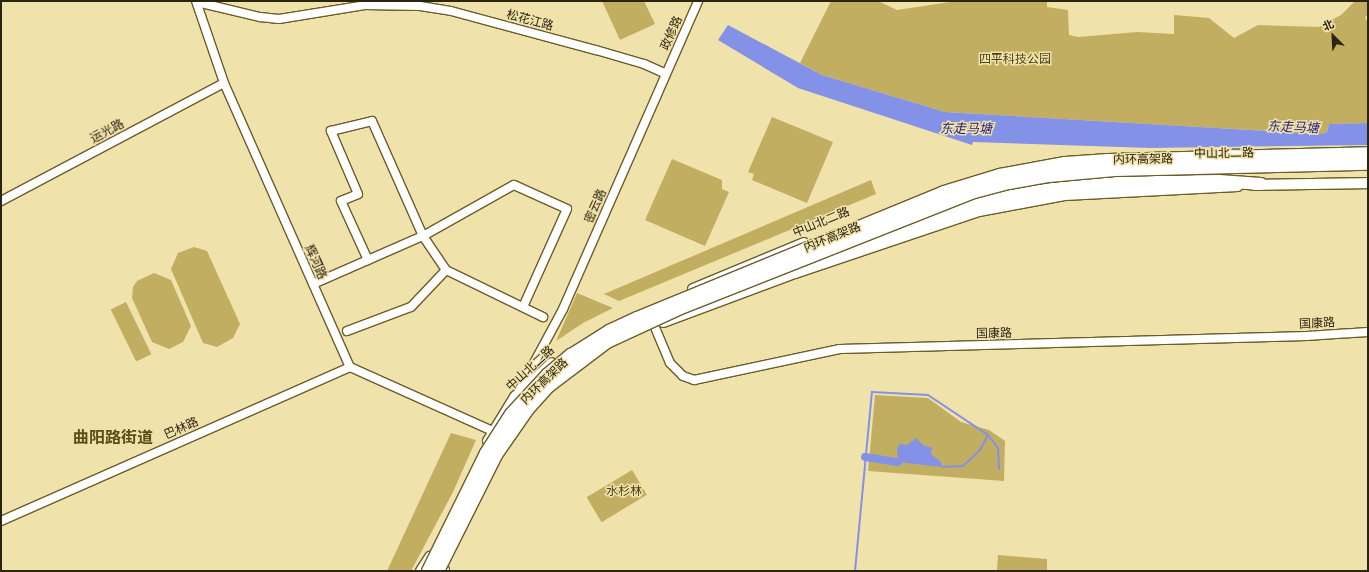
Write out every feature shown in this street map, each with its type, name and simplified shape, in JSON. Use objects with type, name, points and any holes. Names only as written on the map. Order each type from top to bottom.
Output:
[{"type":"highway","name":"内环高架路","points":[[428,571],[486,453],[519,404],[548,374],[571,355],[609,331],[637,318],[944,192],[1013,173],[1065,163],[1108,160],[1368,153]]},
{"type":"highway","name":"内环高架路","points":[[443,571],[496,455],[515,426],[549,386],[607,342],[715,295],[958,198],[1009,183],[1049,176],[1115,170],[1368,164]]},
{"type":"highway","points":[[715,295],[934,217],[1000,198],[1059,187],[1141,182],[1219,181],[1261,184]]},
{"type":"main road","name":"中山北二路","points":[[421,571],[494,430],[515,397],[553,362],[605,328],[646,308],[873,215],[970,182],[1019,174],[1085,169],[1368,164]]},
{"type":"main road","points":[[443,571],[486,479],[510,441],[537,404],[576,367],[610,344],[654,325],[802,271],[979,211],[1065,195],[1261,184],[1368,183]]},
{"type":"street","name":"政修路","points":[[666,74],[698,1]]},
{"type":"street","name":"松花江路","points":[[196,2],[260,17],[279,19],[365,5],[420,6],[451,11],[596,50],[644,64],[666,74]]},
{"type":"street","name":"辉河路","points":[[196,2],[224,83],[350,367]]},
{"type":"street","name":"密云路","points":[[515,397],[544,348],[666,74]]},
{"type":"street","name":"运光路","points":[[1,201],[224,83]]},
{"type":"street","points":[[368,260],[341,201],[358,194],[331,131],[372,121],[423,236],[446,270],[543,317]]},
{"type":"street","points":[[313,284],[423,236],[514,185],[567,209],[523,307]]},
{"type":"street","points":[[347,331],[411,307],[446,270]]},
{"type":"street","name":"国康路","points":[[654,325],[670,363],[683,376],[694,380],[840,349],[1307,336],[1368,332]]},
{"type":"street","points":[[544,348],[544,360],[553,362]]},
{"type":"street","points":[[350,367],[494,430],[510,441]]},
{"type":"street","name":"巴林路","points":[[1,521],[350,367]]},
{"type":"green space","points":[[602,1],[644,1],[655,24],[620,40]]},
{"type":"green space","name":"四平科技公园","points":[[831,1],[878,1],[897,10],[957,1],[1047,1],[1047,7],[1068,10],[1069,35],[1078,37],[1137,32],[1174,34],[1174,15],[1209,18],[1234,38],[1258,25],[1319,27],[1341,15],[1355,1],[1368,1],[1368,15],[1365,17],[1368,23],[1368,123],[1329,124],[1327,132],[1321,134],[945,112],[822,75],[800,63]]},
{"type":"green space","points":[[772,117],[833,142],[807,203],[752,180],[754,174],[748,172]]},
{"type":"green space","points":[[672,159],[722,180],[722,189],[729,192],[705,246],[645,220]]},
{"type":"green space","points":[[871,180],[876,194],[619,301],[604,294]]},
{"type":"green space","points":[[194,247],[207,251],[240,324],[233,338],[217,347],[203,343],[171,269],[178,253]]},
{"type":"green space","points":[[154,273],[171,280],[191,326],[183,342],[169,349],[152,342],[132,298],[133,287],[137,281]]},
{"type":"green space","points":[[577,293],[613,308],[583,323],[556,341]]},
{"type":"green space","points":[[126,302],[151,354],[136,362],[111,309]]},
{"type":"green space","points":[[875,395],[928,398],[961,422],[989,430],[1005,441],[1004,481],[868,471]]},
{"type":"green space","points":[[451,433],[476,440],[453,492],[411,571],[387,571]]},
{"type":"green space","name":"水杉林","points":[[632,470],[647,495],[602,522],[587,497]]},
{"type":"green space","points":[[998,555],[1047,559],[1047,571],[997,571]]},
{"type":"water","name":"东走马塘","points":[[728,25],[822,75],[945,112],[1321,134],[1327,132],[1329,124],[1368,123],[1368,145],[1150,148],[973,142],[972,145],[798,88],[718,40]]},
{"type":"water","points":[[916,438],[923,445],[932,448],[931,454],[941,462],[942,467],[898,462],[897,448],[900,444],[907,445]]},
{"type":"waterway","points":[[855,571],[872,392],[928,395],[988,435],[998,448],[999,469]]},
{"type":"waterway","points":[[942,467],[963,466],[980,450],[988,435]]},
{"type":"waterway","points":[[865,457],[898,462]]},
{"type":"district","name":"曲阳路街道","points":[[113,437]]}]
